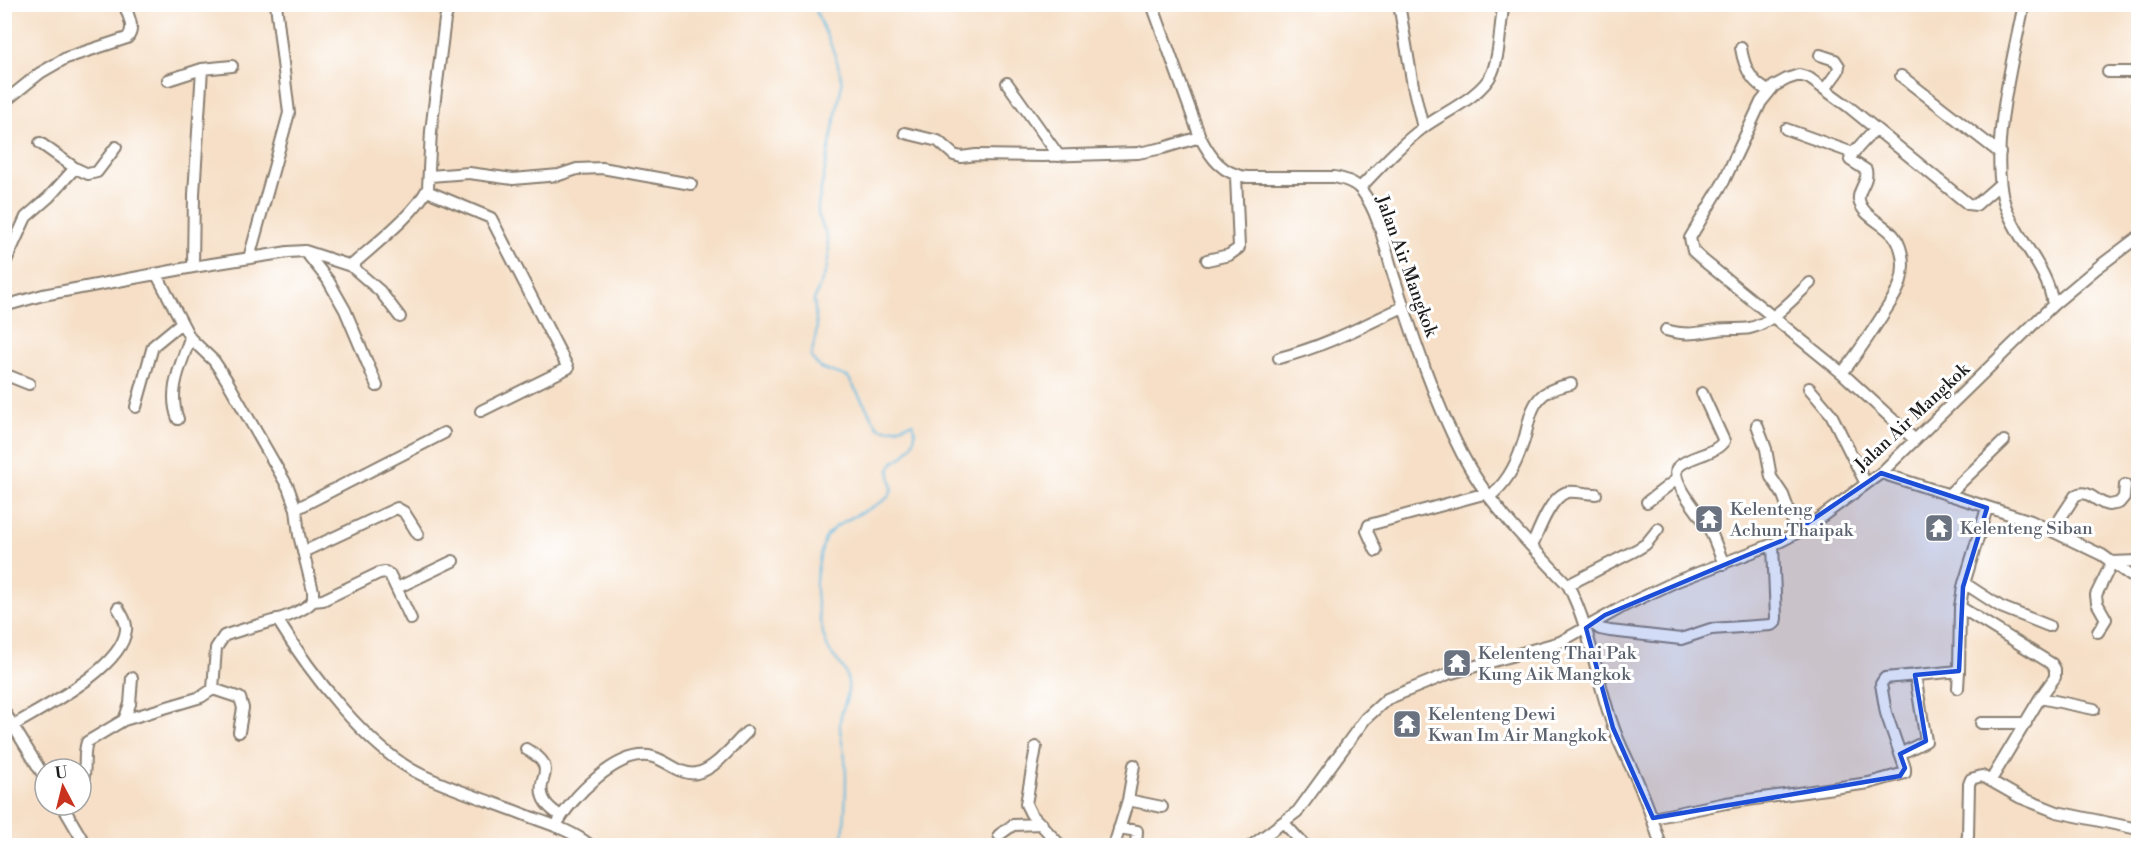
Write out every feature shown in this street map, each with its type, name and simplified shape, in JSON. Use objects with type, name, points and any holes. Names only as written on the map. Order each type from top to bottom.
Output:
[{"type":"street","points":[[4,102],[40,73],[66,58],[127,38],[132,28],[124,4]]},
{"type":"street","points":[[249,258],[289,113],[276,4]]},
{"type":"street","points":[[351,266],[411,211],[426,191],[430,176],[432,122],[445,19],[450,4]]},
{"type":"street","points":[[1152,4],[1200,137],[1210,156],[1220,166],[1236,176],[1239,248],[1229,255],[1207,260]]},
{"type":"street","points":[[1399,4],[1413,86],[1423,128]]},
{"type":"street","points":[[1360,188],[1423,128],[1471,95],[1488,80],[1494,65],[1504,4]]},
{"type":"street","points":[[2024,4],[2007,87],[2000,153],[2000,184],[2006,206],[2018,233],[2047,280],[2053,305]]},
{"type":"street","points":[[1741,48],[1752,79],[1769,91]]},
{"type":"street","points":[[1820,56],[1835,60],[1839,66],[1825,89]]},
{"type":"street","points":[[168,80],[202,69],[232,66]]},
{"type":"street","points":[[193,267],[194,194],[202,69]]},
{"type":"street","points":[[2108,72],[2139,72]]},
{"type":"street","points":[[1915,440],[1842,373],[1693,251],[1690,238],[1724,181],[1761,102],[1769,91],[1787,79],[1799,75],[1809,78],[1825,89],[1968,204],[1976,205],[2000,184]]},
{"type":"street","points":[[1901,76],[2000,153]]},
{"type":"street","points":[[1007,83],[1059,156]]},
{"type":"street","points":[[1786,129],[1852,153]]},
{"type":"street","points":[[1842,373],[1859,352],[1895,295],[1903,274],[1900,248],[1895,237],[1864,210],[1859,202],[1867,175],[1866,170],[1850,160],[1852,153],[1875,129]]},
{"type":"street","points":[[905,133],[938,141],[957,157],[1138,153],[1200,137]]},
{"type":"street","points":[[40,143],[75,168],[88,174],[97,172],[116,147]]},
{"type":"street","points":[[5,261],[26,217],[49,197],[75,168]]},
{"type":"street","points":[[430,176],[469,173],[513,179],[559,175],[577,169],[602,168],[691,184]]},
{"type":"street","name":"Jalan Air Mangkok","points":[[1236,176],[1254,178],[1334,177],[1347,180],[1360,188],[1370,204],[1379,227],[1403,307],[1432,388],[1462,454],[1488,495],[1568,585],[1590,626],[1603,696],[1613,728],[1653,818],[1660,846]]},
{"type":"street","points":[[426,191],[491,218],[568,368],[481,411]]},
{"type":"street","name":"Jalan Air Mangkok","points":[[1251,846],[1299,811],[1365,719],[1388,699],[1448,674],[1560,642],[1626,604],[1677,581],[1773,545],[1797,533],[1881,473],[2053,305],[2139,237]]},
{"type":"street","points":[[305,251],[328,280],[345,310],[377,386]]},
{"type":"street","points":[[4,306],[43,295],[193,267],[305,251],[351,266],[381,291],[400,317]]},
{"type":"street","points":[[157,275],[190,338],[214,362],[226,379],[288,487],[296,509],[303,552],[313,591],[313,601],[309,606],[277,619],[231,633],[219,641],[216,648],[213,689]]},
{"type":"street","points":[[1666,330],[1691,335],[1748,328],[1773,316],[1810,283]]},
{"type":"street","points":[[1279,358],[1301,353],[1340,337],[1403,307]]},
{"type":"street","points":[[136,406],[153,346],[181,322]]},
{"type":"street","points":[[178,419],[173,408],[175,381],[190,338]]},
{"type":"street","points":[[4,374],[29,384]]},
{"type":"street","points":[[1376,551],[1367,531],[1369,525],[1488,495],[1504,483],[1523,444],[1527,424],[1535,405],[1550,390],[1571,384]]},
{"type":"street","points":[[1809,388],[1831,414],[1866,484]]},
{"type":"street","points":[[1702,393],[1724,441],[1718,447],[1680,465],[1676,473],[1677,479],[1709,528],[1724,564]]},
{"type":"street","points":[[1757,425],[1766,448],[1771,477],[1783,495],[1797,533]]},
{"type":"street","points":[[296,509],[444,433]]},
{"type":"street","points":[[1948,495],[2004,441]]},
{"type":"street","points":[[1881,473],[2031,521],[2112,562],[2139,581]]},
{"type":"street","points":[[1647,502],[1677,479]]},
{"type":"street","points":[[2052,531],[2079,493],[2084,492],[2109,505],[2120,503],[2124,497],[2125,485]]},
{"type":"street","points":[[1532,546],[1557,497],[1567,492],[1596,494]]},
{"type":"street","points":[[303,552],[397,508],[404,512],[418,534]]},
{"type":"street","points":[[1958,688],[1960,607],[1964,583],[1987,508]]},
{"type":"street","points":[[1568,585],[1638,549],[1646,544],[1658,529]]},
{"type":"street","points":[[1590,626],[1610,631],[1681,639],[1711,630],[1771,625],[1776,618],[1773,545]]},
{"type":"street","points":[[397,588],[453,561]]},
{"type":"street","points":[[2112,562],[2139,561]]},
{"type":"street","points":[[2098,632],[2106,619],[2097,603],[2096,595],[2112,562]]},
{"type":"street","points":[[313,601],[323,600],[385,572],[390,575],[411,619]]},
{"type":"street","points":[[1964,583],[2001,607],[2049,626]]},
{"type":"street","points":[[1960,607],[2052,664],[2055,669],[2055,677],[1991,780]]},
{"type":"street","points":[[9,727],[90,678],[110,661],[127,632],[126,623],[118,608]]},
{"type":"street","points":[[277,619],[326,690],[360,727],[400,763],[423,776],[559,821]]},
{"type":"street","points":[[1653,818],[1726,803],[1869,783],[1900,776],[1905,773],[1905,768],[1886,712],[1881,684],[1885,678],[1959,671]]},
{"type":"street","points":[[1900,754],[1926,741],[1915,675]]},
{"type":"street","points":[[123,720],[130,704],[132,678]]},
{"type":"street","points":[[84,757],[87,741],[123,720],[201,697],[213,689],[240,698],[243,708],[239,732]]},
{"type":"street","points":[[2040,698],[2094,709]]},
{"type":"street","points":[[4,711],[9,727],[33,761]]},
{"type":"street","points":[[1981,723],[2026,723]]},
{"type":"street","points":[[559,821],[606,769],[622,761],[642,756],[653,757],[689,774],[697,773],[716,761],[747,732]]},
{"type":"street","points":[[1036,747],[1026,804],[1031,814],[1061,846]]},
{"type":"street","points":[[526,749],[539,758],[544,765],[545,776],[542,783],[544,801],[559,821],[591,846]]},
{"type":"street","points":[[1114,846],[1128,800],[1134,765]]},
{"type":"street","points":[[1965,846],[1968,836],[1969,784],[1971,779],[1982,776],[2019,797],[2057,812],[2139,829]]},
{"type":"street","points":[[1128,800],[1162,807]]},
{"type":"street","points":[[69,817],[86,846]]},
{"type":"street","points":[[1284,823],[1305,846]]},
{"type":"street","points":[[999,835],[1013,825],[1042,824]]},
{"type":"street","points":[[1119,828],[1137,831],[1136,846]]},
{"type":"highlighted area","points":[[1881,473],[1987,508],[1963,587],[1959,671],[1915,675],[1926,741],[1900,754],[1905,768],[1900,776],[1653,818],[1613,728],[1586,628],[1605,615],[1781,541]]},
{"type":"waterway","points":[[813,4],[834,53],[842,84],[818,205],[818,214],[827,237],[829,252],[826,271],[814,300],[817,329],[811,357],[820,368],[848,377],[878,427],[891,429],[913,423],[915,432],[909,449],[890,468],[892,485],[890,494],[879,503],[841,524],[826,537],[818,567],[816,596],[823,633],[828,648],[843,667],[848,683],[848,693],[840,722],[846,780],[843,846]]},
{"type":"place","name":"Kelenteng Achun Thaipak","points":[[1709,519]]},
{"type":"place","name":"Kelenteng Siban","points":[[1939,528]]},
{"type":"place","name":"Kelenteng Thai Pak Kung Aik Mangkok","points":[[1457,663]]},
{"type":"place","name":"Kelenteng Dewi Kwan Im Air Mangkok","points":[[1407,724]]}]
